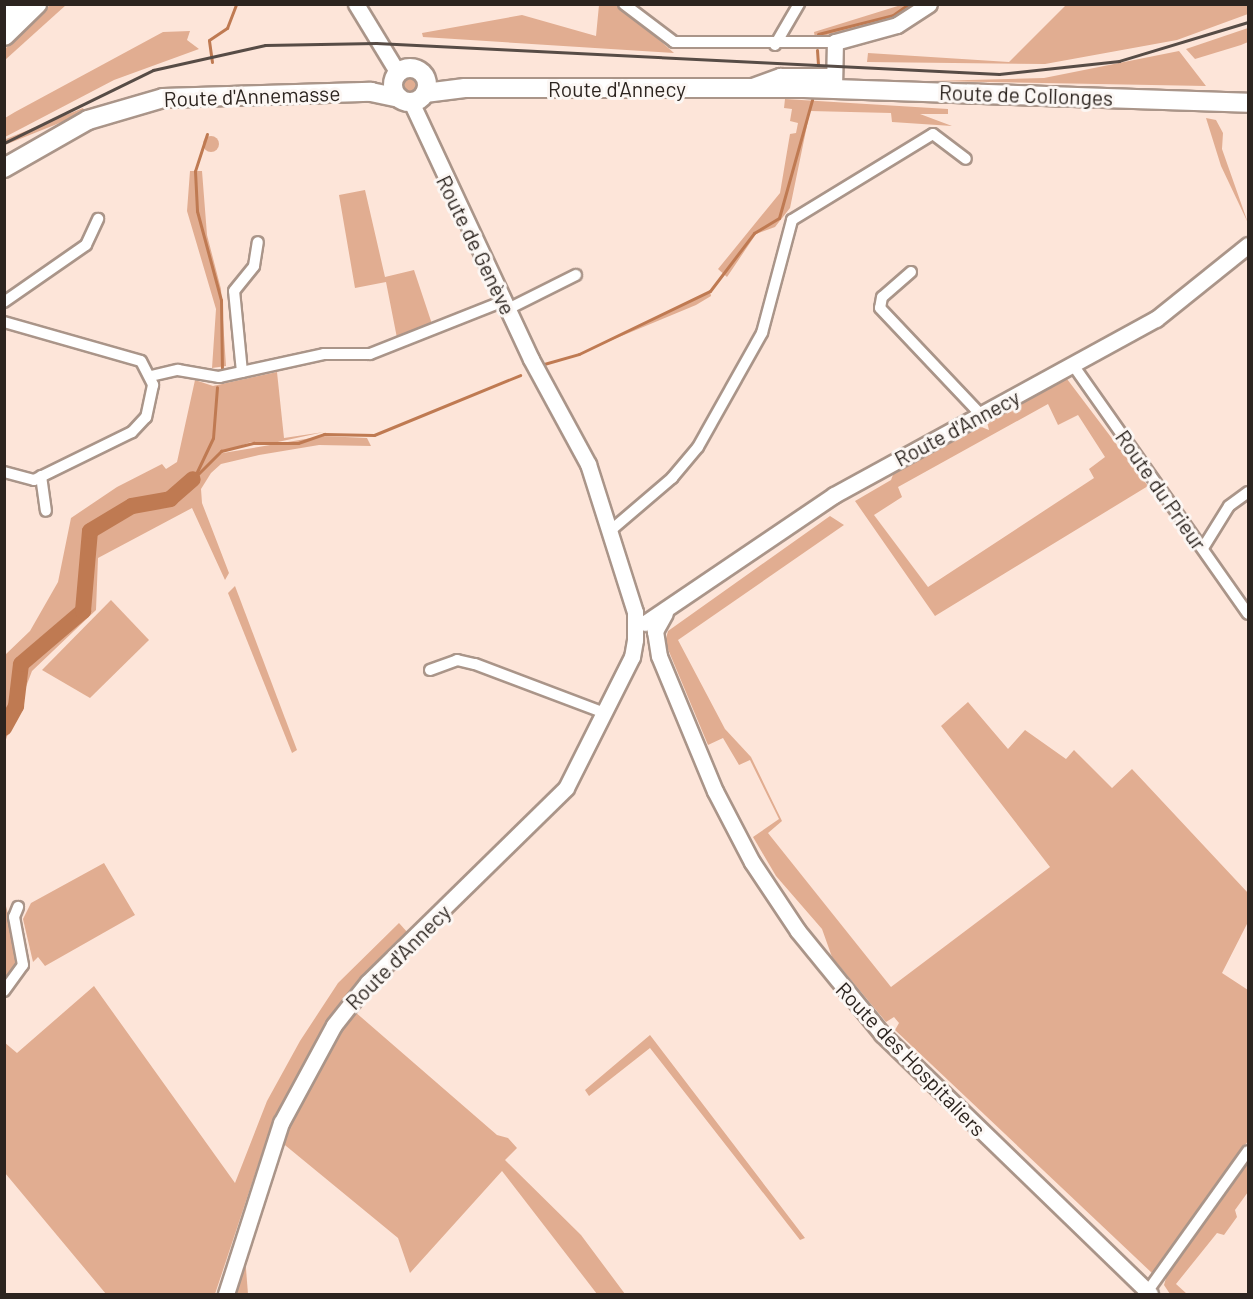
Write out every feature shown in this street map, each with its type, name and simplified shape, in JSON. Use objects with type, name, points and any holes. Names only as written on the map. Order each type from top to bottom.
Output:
[{"type":"highway","points":[[4,13],[14,4]]},
{"type":"highway","points":[[4,35],[36,4]]},
{"type":"main road","name":"Route de Collonges","points":[[804,88],[834,82],[1248,103]]},
{"type":"main road","name":"Route d'Annecy","points":[[409,88],[804,88]]},
{"type":"main road","name":"Route d'Annemasse","points":[[4,168],[88,120],[149,100],[371,92],[409,88]]},
{"type":"street","name":"Route de Genève","points":[[356,4],[409,88],[506,305],[588,464],[644,632]]},
{"type":"street","points":[[624,4],[674,42],[775,45],[835,42],[888,29],[929,4]]},
{"type":"street","points":[[775,45],[799,4]]},
{"type":"street","points":[[745,88],[780,76],[834,82],[835,42]]},
{"type":"street","points":[[610,531],[672,478],[698,447],[762,333],[792,220],[933,134],[966,159]]},
{"type":"street","points":[[4,302],[86,245],[98,219]]},
{"type":"street","points":[[242,372],[234,291],[254,266],[258,242]]},
{"type":"street","name":"Route d'Annecy","points":[[226,1294],[281,1123],[334,1025],[368,982],[556,801],[605,713],[644,632],[665,612],[834,495],[1156,319],[1248,245]]},
{"type":"street","points":[[911,272],[882,297],[880,308],[982,416]]},
{"type":"street","points":[[151,376],[173,370],[213,377],[324,354],[370,354],[506,305],[576,275]]},
{"type":"street","points":[[4,322],[139,360],[151,376],[148,408],[139,426],[41,476],[26,480],[4,472]]},
{"type":"street","name":"Route du Prieur","points":[[1073,365],[1248,614]]},
{"type":"street","points":[[41,476],[46,511]]},
{"type":"street","points":[[1203,548],[1229,506],[1248,492]]},
{"type":"street","name":"Route des Hospitaliers","points":[[644,632],[659,656],[736,834],[825,968],[896,1049],[1148,1293]]},
{"type":"street","points":[[430,670],[467,662],[605,713]]},
{"type":"street","points":[[4,991],[23,965],[18,908]]},
{"type":"street","points":[[1148,1293],[1248,1151]]},
{"type":"shaded area","points":[[51,4],[66,5],[5,60],[5,49]]},
{"type":"shaded area","points":[[599,5],[620,5],[674,53],[423,37],[422,33],[522,15],[596,36]]},
{"type":"shaded area","points":[[901,5],[920,5],[904,15],[815,38],[814,32]]},
{"type":"shaded area","points":[[1066,5],[1248,5],[1248,14],[1177,40],[1045,64],[867,62],[868,53],[1009,62]]},
{"type":"shaded area","points":[[1248,28],[1248,42],[1241,45],[1195,59],[1186,49]]},
{"type":"shaded area","points":[[190,31],[187,40],[199,49],[114,80],[5,137],[5,118],[15,112],[163,32]]},
{"type":"shaded area","points":[[1179,51],[1206,86],[929,81],[1044,78]]},
{"type":"shaded area","points":[[410,74],[417,77],[420,84],[417,91],[410,94],[403,91],[400,84],[403,77]]},
{"type":"shaded area","points":[[785,99],[948,109],[948,114],[920,114],[952,126],[892,122],[891,113],[810,111],[790,208],[775,227],[756,234],[727,277],[718,269],[780,193],[790,134],[796,133],[798,123],[790,121],[792,109],[784,108]]},
{"type":"shaded area","points":[[83,108],[85,113],[4,145],[4,140]]},
{"type":"shaded area","points":[[1206,118],[1216,120],[1223,133],[1222,149],[1248,223],[1221,166]]},
{"type":"shaded area","points":[[208,136],[214,136],[219,144],[217,150],[208,152],[203,147],[203,141]]},
{"type":"shaded area","points":[[190,171],[202,171],[207,235],[221,289],[226,366],[212,368],[216,309],[187,211]]},
{"type":"shaded area","points":[[365,190],[385,277],[414,270],[432,324],[397,338],[386,282],[355,288],[339,195]]},
{"type":"shaded area","points":[[710,291],[711,296],[696,305],[583,352]]},
{"type":"shaded area","points":[[277,372],[284,438],[324,432],[273,443],[251,442],[217,454],[323,436],[367,438],[371,446],[319,445],[259,455],[221,464],[211,473],[201,489],[202,503],[229,573],[225,580],[192,508],[98,558],[96,610],[32,671],[5,742],[5,655],[30,631],[58,582],[71,518],[117,487],[162,464],[166,469],[177,462],[195,380],[213,386]]},
{"type":"shaded area","points":[[1067,379],[1148,486],[935,616],[855,501],[891,480],[894,472],[979,426],[989,430],[987,422]],"holes":[[[1048,404],[1058,425],[1078,415],[1105,457],[1089,469],[1094,478],[928,587],[874,515],[902,497],[898,487]]]},
{"type":"shaded area","points":[[830,516],[844,525],[678,640],[725,729],[751,757],[782,821],[768,833],[891,987],[1050,867],[941,726],[968,702],[1008,749],[1025,730],[1066,759],[1074,750],[1112,788],[1132,769],[1248,893],[1248,922],[1222,973],[1248,990],[1248,1141],[1153,1274],[895,1030],[899,1023],[894,1017],[886,1022],[832,957],[822,929],[776,876],[753,837],[779,819],[750,760],[739,765],[723,738],[708,745],[665,642],[668,631]]},
{"type":"shaded area","points":[[235,586],[297,750],[292,753],[228,593]]},
{"type":"shaded area","points":[[111,600],[149,640],[90,698],[42,670]]},
{"type":"shaded area","points":[[104,863],[135,915],[45,966],[38,957],[33,962],[23,919],[31,903]]},
{"type":"shaded area","points":[[4,899],[20,958],[5,981],[4,981]]},
{"type":"shaded area","points":[[399,923],[408,933],[352,988],[295,1079],[265,1144],[215,1294],[106,1294],[5,1173],[4,1042],[17,1053],[94,986],[235,1183],[267,1101],[300,1041],[338,983]]},
{"type":"shaded area","points":[[354,1011],[497,1135],[508,1138],[517,1148],[505,1160],[581,1235],[625,1294],[597,1294],[502,1171],[410,1273],[398,1238],[280,1141]]},
{"type":"shaded area","points":[[650,1035],[805,1238],[800,1240],[650,1048],[589,1096],[585,1090]]},
{"type":"shaded area","points":[[1248,1161],[1248,1192],[1235,1210],[1237,1217],[1224,1235],[1217,1233],[1176,1284],[1187,1294],[1170,1294],[1164,1285],[1168,1271]]},
{"type":"shaded area","points":[[245,1256],[248,1294],[233,1294]]},
{"type":"waterway","points":[[212,62],[209,40],[227,28],[236,4]]},
{"type":"waterway","points":[[818,34],[893,15],[909,4]]},
{"type":"waterway","points":[[817,50],[818,64]]},
{"type":"waterway","points":[[544,364],[579,354],[710,291],[754,233],[779,218],[812,100]]},
{"type":"waterway","points":[[207,134],[195,171],[197,211],[221,300],[222,368]]},
{"type":"waterway","points":[[193,479],[221,451],[254,443],[298,443],[324,434],[374,435],[520,375]]},
{"type":"waterway","points":[[194,478],[213,438],[217,387]]},
{"type":"waterway","points":[[4,728],[16,706],[21,664],[83,611],[90,531],[132,506],[170,499],[193,479]]},
{"type":"railway","points":[[4,143],[153,70],[265,45],[376,43],[999,74],[1119,61],[1248,22]]}]
